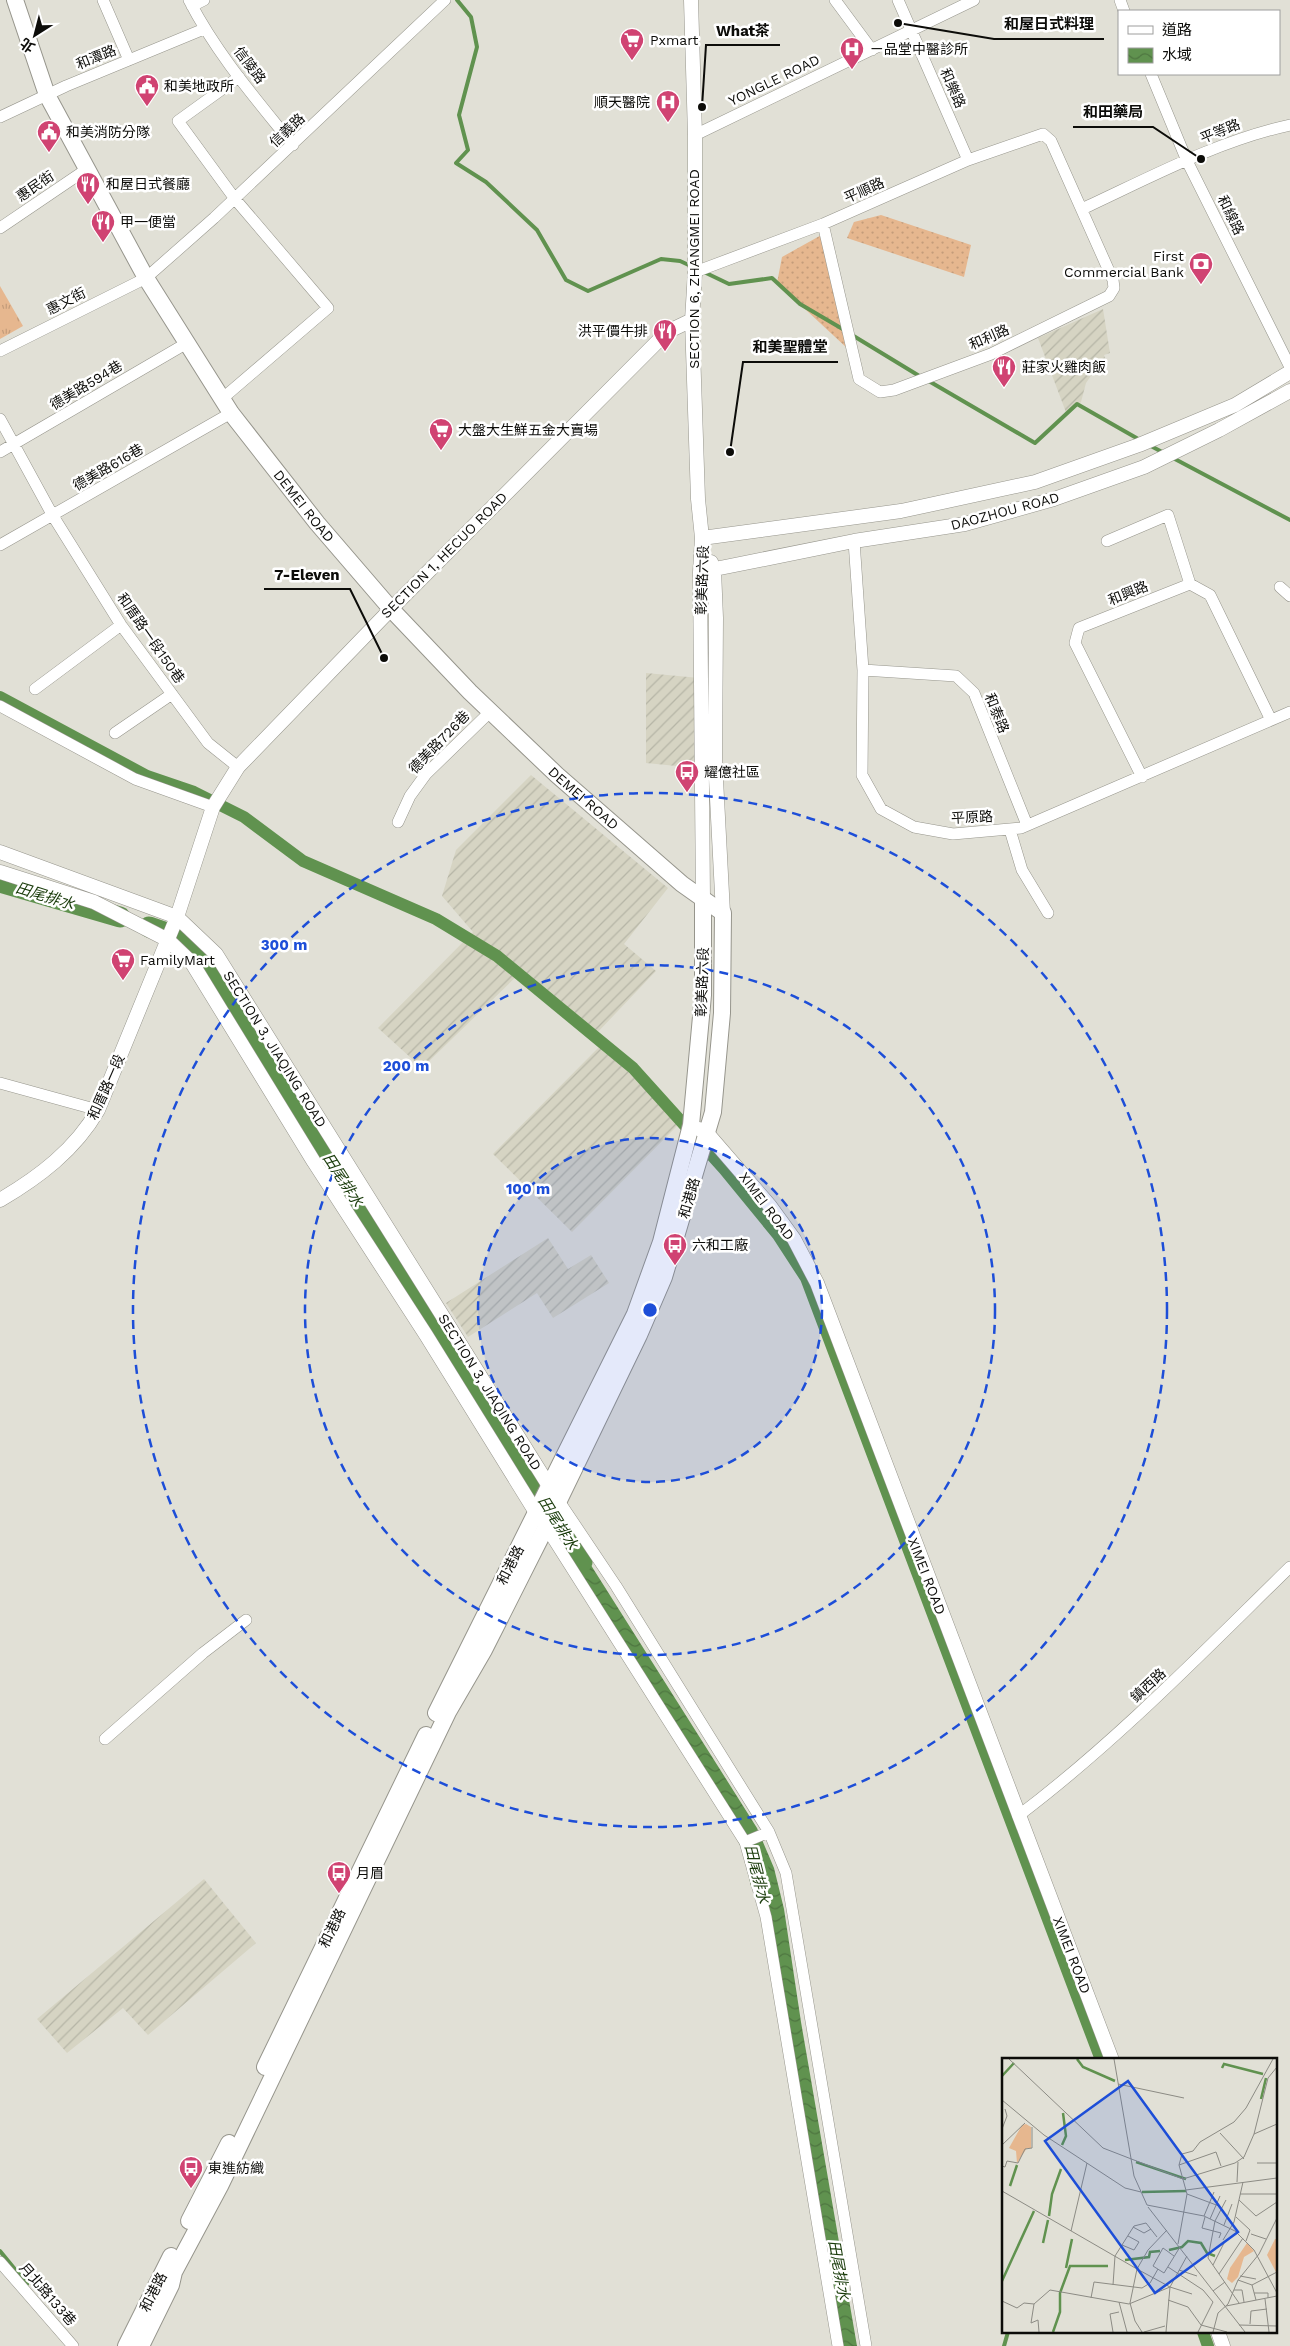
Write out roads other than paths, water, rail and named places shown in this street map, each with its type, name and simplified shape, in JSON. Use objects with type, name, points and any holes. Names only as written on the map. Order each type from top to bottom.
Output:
[{"type":"main road","name":"DEMEI ROAD","points":[[14,0],[47,95],[146,278],[231,413],[317,522],[391,609],[491,711],[557,775],[682,884],[724,913]]},
{"type":"main road","name":"彰美路六段","points":[[691,1126],[702,1012],[703,899]]},
{"type":"main road","name":"彰美路六段","points":[[707,1133],[713,1112],[722,1013],[724,913]]},
{"type":"main road","points":[[702,1012],[722,1013]]},
{"type":"main road","name":"和港路","points":[[691,1126],[695,1148]]},
{"type":"main road","name":"和港路","points":[[141,2346],[171,2285],[174,2272],[220,2186],[448,1712],[484,1650],[635,1314],[695,1148],[707,1133]]},
{"type":"main road","name":"和港路","points":[[126,2346],[222,2155],[453,1678],[542,1518]]},
{"type":"street","points":[[102,0],[129,60]]},
{"type":"street","points":[[190,3],[204,0]]},
{"type":"street","name":"信義路","points":[[146,278],[235,199],[445,0]]},
{"type":"street","name":"SECTION 6, ZHANGMEI ROAD","points":[[691,0],[695,135],[695,272],[692,320],[698,499],[702,538]]},
{"type":"street","points":[[835,0],[872,50]]},
{"type":"street","name":"和樂路","points":[[898,0],[968,160]]},
{"type":"street","name":"YONGLE ROAD","points":[[695,135],[974,0]]},
{"type":"street","name":"信陵路","points":[[190,3],[204,29],[293,145]]},
{"type":"street","name":"和潭路","points":[[0,117],[47,95],[204,29]]},
{"type":"street","name":"和線路","points":[[1151,75],[1188,161],[1290,367]]},
{"type":"street","points":[[223,398],[328,308],[235,199],[178,121],[239,77]]},
{"type":"street","name":"平等路","points":[[1082,209],[1258,132],[1290,125]]},
{"type":"street","name":"平順路","points":[[695,272],[823,224],[968,160],[1043,134]]},
{"type":"street","name":"和利路","points":[[823,224],[859,379],[870,388],[880,392],[894,390],[991,354],[1109,296],[1114,288],[1113,280],[1051,141],[1043,134]]},
{"type":"street","name":"惠民街","points":[[0,228],[87,169]]},
{"type":"street","name":"惠文街","points":[[0,352],[146,278]]},
{"type":"street","name":"SECTION 1, HECUO ROAD","points":[[213,807],[238,768],[391,609],[668,332],[692,320]]},
{"type":"street","name":"德美路594巷","points":[[0,452],[15,445],[187,343]]},
{"type":"street","name":"DAOZHOU ROAD","points":[[702,538],[900,511],[1035,482],[1139,444],[1235,405],[1290,372]]},
{"type":"street","name":"DAOZHOU ROAD","points":[[707,571],[854,541],[965,524],[1054,499],[1144,467],[1219,430],[1290,391]]},
{"type":"street","name":"德美路616巷","points":[[0,545],[231,413]]},
{"type":"street","name":"和厝路一段150巷","points":[[0,419],[53,516],[121,625],[208,743],[238,768]]},
{"type":"street","points":[[1107,540],[1168,515],[1190,584],[1210,595],[1271,720]]},
{"type":"street","name":"彰美路六段","points":[[702,538],[716,618],[715,760],[724,913]]},
{"type":"street","name":"平原路","points":[[854,541],[863,670],[862,775],[881,809],[914,827],[953,834],[1010,830],[1027,825],[1290,712]]},
{"type":"street","name":"彰美路六段","points":[[703,899],[707,571]]},
{"type":"street","name":"和興路","points":[[1142,777],[1076,643],[1079,628],[1190,584]]},
{"type":"street","points":[[1280,587],[1290,596]]},
{"type":"street","points":[[35,689],[121,625]]},
{"type":"street","name":"和泰路","points":[[863,670],[956,676],[974,693],[1027,825]]},
{"type":"street","points":[[115,733],[172,694]]},
{"type":"street","points":[[0,706],[135,779],[213,807],[176,921]]},
{"type":"street","name":"德美路726巷","points":[[398,822],[410,796],[426,774],[491,711]]},
{"type":"street","points":[[1010,830],[1022,870],[1048,913]]},
{"type":"street","name":"SECTION 3, JIAQING ROAD","points":[[0,852],[176,921],[216,954],[552,1497]]},
{"type":"street","name":"SECTION 3, JIAQING ROAD","points":[[0,872],[94,902],[168,940],[197,971],[314,1162],[542,1518]]},
{"type":"street","name":"和厝路一段","points":[[0,1200],[25,1185],[58,1159],[86,1131],[98,1110],[176,921]]},
{"type":"street","points":[[0,1082],[98,1110]]},
{"type":"street","name":"XIMEI ROAD","points":[[691,1126],[707,1133],[770,1206],[794,1239],[817,1283],[1111,2058]]},
{"type":"street","points":[[552,1497],[616,1586],[769,1832],[786,1873],[866,2346]]},
{"type":"street","points":[[542,1518],[745,1842],[766,1917],[838,2346]]},
{"type":"street","name":"鎮西路","points":[[1018,1816],[1068,1778],[1167,1688],[1290,1567]]},
{"type":"street","points":[[105,1739],[203,1653],[246,1620]]},
{"type":"street","points":[[745,1842],[769,1832]]},
{"type":"street","name":"月北路133巷","points":[[0,2262],[73,2346]]},
{"type":"street","points":[[1219,2334],[1223,2346]]},
{"type":"water","points":[[570,1532],[757,1828],[774,1868],[784,1909],[801,2022],[857,2346],[843,2346],[769,1907],[754,1851],[563,1546]]},
{"type":"waterway","points":[[457,0],[471,17],[477,47],[459,115],[468,150],[456,163],[486,182],[537,230],[566,280],[588,291],[661,259],[680,261],[693,267]]},
{"type":"waterway","points":[[704,272],[729,284],[772,278],[800,304],[846,331]]},
{"type":"waterway","points":[[852,335],[921,377]]},
{"type":"waterway","points":[[927,380],[1035,443],[1077,404],[1140,440]]},
{"type":"waterway","points":[[1149,445],[1164,453]]},
{"type":"waterway","points":[[1173,458],[1290,520]]},
{"type":"waterway","points":[[0,697],[147,776],[194,792],[244,817],[303,861],[436,919],[497,956],[633,1068],[724,1169],[778,1235],[806,1278],[1100,2058]]},
{"type":"waterway","name":"田尾排水","points":[[0,882],[120,917]]},
{"type":"waterway","name":"田尾排水","points":[[149,927],[187,940],[223,991],[406,1275],[582,1562]]},
{"type":"waterway","name":"田尾排水","points":[[740,1823],[753,1847],[761,1883]]},
{"type":"waterway","points":[[0,2251],[27,2284]]},
{"type":"waterway","points":[[1004,2346],[1007,2334]]},
{"type":"waterway","points":[[1204,2334],[1208,2346]]},
{"type":"place","name":"和屋日式料理","points":[[898,23]]},
{"type":"place","name":"Pxmart","points":[[632,61]]},
{"type":"place","name":"ㄧ品堂中醫診所","points":[[852,70]]},
{"type":"place","name":"和美地政所","points":[[147,107]]},
{"type":"place","name":"What茶","points":[[702,107]]},
{"type":"place","name":"順天醫院","points":[[668,123]]},
{"type":"place","name":"和美消防分隊","points":[[49,153]]},
{"type":"place","name":"和田藥局","points":[[1201,159]]},
{"type":"place","name":"和屋日式餐廳","points":[[88,205]]},
{"type":"place","name":"甲一便當","points":[[103,243]]},
{"type":"place","name":"First Commercial Bank","points":[[1201,285]]},
{"type":"place","name":"洪平價牛排","points":[[665,352]]},
{"type":"place","name":"莊家火雞肉飯","points":[[1004,388]]},
{"type":"place","name":"大盤大生鮮五金大賣場","points":[[441,451]]},
{"type":"place","name":"和美聖體堂","points":[[730,452]]},
{"type":"place","name":"7-Eleven","points":[[384,658]]},
{"type":"place","name":"耀億社區","points":[[687,793]]},
{"type":"place","name":"FamilyMart","points":[[123,981]]},
{"type":"place","name":"六和工廠","points":[[675,1266]]},
{"type":"place","name":"月眉","points":[[339,1894]]},
{"type":"place","name":"東進紡織","points":[[191,2189]]}]
